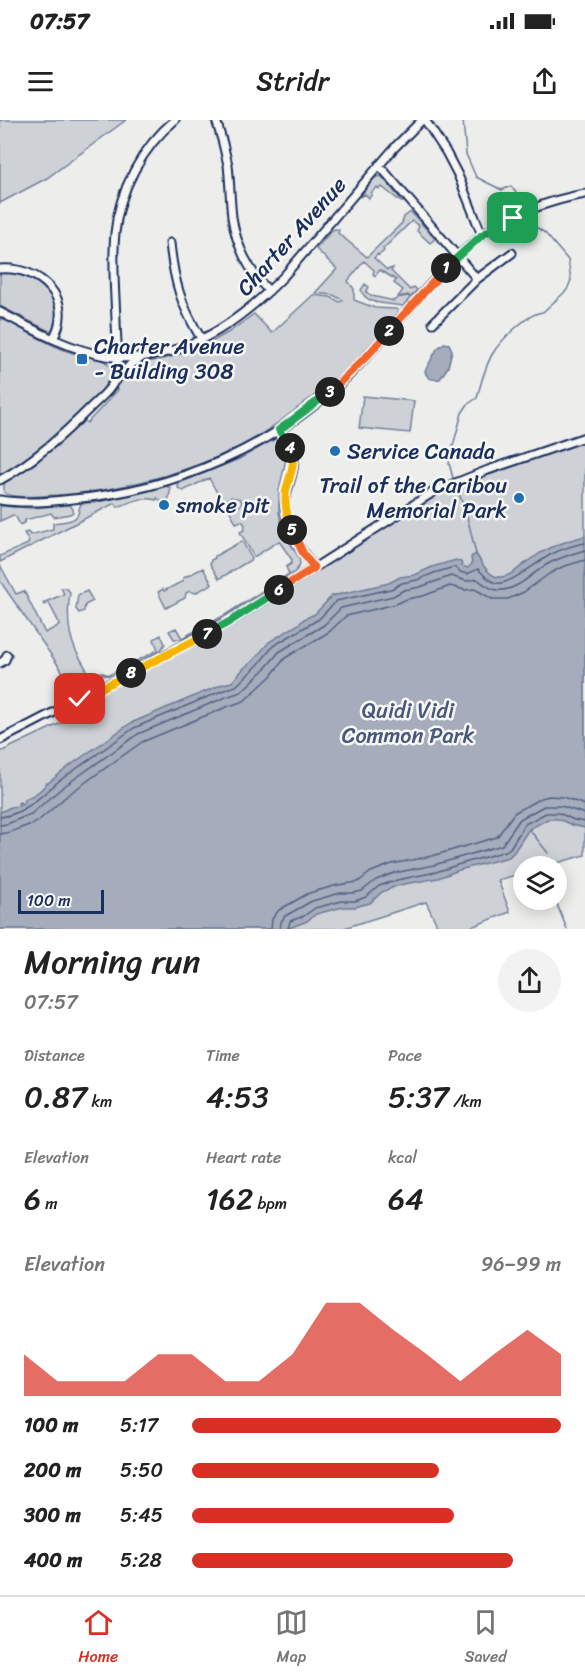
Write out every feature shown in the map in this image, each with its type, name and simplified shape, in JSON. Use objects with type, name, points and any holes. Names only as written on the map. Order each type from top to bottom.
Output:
[{"type":"street","points":[[114,382],[117,357],[114,264],[117,219],[139,161],[151,144],[175,120]]},
{"type":"street","points":[[216,120],[228,166],[232,218],[236,235],[249,267],[269,291]]},
{"type":"street","points":[[423,120],[446,152],[458,175],[482,235]]},
{"type":"street","name":"Charter Avenue","points":[[0,312],[76,349],[105,356],[144,357],[173,351],[202,340],[233,322],[257,303],[379,165],[423,120]]},
{"type":"street","points":[[379,165],[477,279]]},
{"type":"street","points":[[2,499],[48,502],[87,498],[147,487],[212,465],[247,448],[279,430],[320,400],[350,374],[421,294],[482,235],[525,212],[585,194]]},
{"type":"street","points":[[170,243],[172,265],[181,301],[202,340]]},
{"type":"street","points":[[434,323],[477,279],[512,253]]},
{"type":"street","points":[[0,269],[14,269],[33,274],[52,290],[60,313],[58,331],[53,339]]},
{"type":"street","points":[[0,480],[24,466],[56,441],[79,420],[130,365],[144,357]]},
{"type":"street","points":[[279,430],[290,447],[294,461],[285,505],[288,518],[295,538],[314,568]]},
{"type":"street","points":[[0,740],[229,622],[422,498],[448,485],[585,437]]},
{"type":"street","points":[[0,663],[7,655]]},
{"type":"green space","points":[[0,120],[126,120],[47,178],[0,203]]},
{"type":"green space","points":[[380,176],[403,202],[382,187],[379,189],[377,187],[369,198],[365,194],[360,197],[374,178]]},
{"type":"green space","points":[[411,212],[435,239],[430,243],[417,231],[419,226],[412,221],[383,249],[384,251],[374,258],[387,270],[393,268],[391,271],[410,290],[414,287],[417,290],[411,297],[408,295],[398,297],[403,290],[394,283],[396,280],[380,270],[375,276],[374,270],[364,261],[348,281],[354,289],[354,300],[375,308],[398,310],[396,315],[345,371],[327,387],[271,427],[248,442],[205,462],[130,485],[57,495],[14,496],[4,492],[6,482],[36,463],[84,420],[87,423],[118,390],[115,387],[135,366],[171,357],[213,341],[254,314],[272,333],[313,295],[330,297],[340,302],[343,300],[333,295],[315,293],[337,269],[316,249],[332,230],[336,229],[367,257]]},
{"type":"green space","points":[[0,271],[31,276],[48,289],[57,307],[55,326],[50,331],[0,306]]},
{"type":"green space","points":[[365,284],[369,287],[366,292],[372,296],[394,301],[397,298],[408,296],[410,298],[403,306],[379,303],[364,295],[361,290]]},
{"type":"green space","points":[[0,317],[61,349],[106,362],[109,365],[110,376],[102,390],[68,424],[28,456],[0,474]]},
{"type":"green space","points":[[363,396],[414,401],[410,433],[359,428]]},
{"type":"green space","points":[[275,439],[284,450],[286,459],[279,491],[279,512],[283,531],[299,558],[300,565],[295,572],[225,617],[183,639],[174,639],[169,631],[176,628],[182,638],[225,615],[289,574],[286,567],[291,564],[292,560],[279,541],[254,557],[240,532],[244,530],[245,525],[241,521],[236,523],[229,509],[238,508],[242,502],[240,499],[231,497],[222,502],[209,478],[183,491],[178,488],[179,483],[239,459]]},
{"type":"green space","name":"Quidi Vidi Common Park","points":[[585,441],[585,855],[567,860],[567,856],[513,856],[513,876],[498,880],[510,912],[466,929],[439,929],[426,902],[341,929],[0,929],[0,752],[61,723],[72,715],[80,703],[234,624],[427,500],[451,488]]},
{"type":"green space","points":[[166,486],[171,488],[167,506],[157,498],[156,500],[137,500],[118,507],[115,503],[0,562],[0,556],[28,544],[29,541],[24,533],[28,532],[30,535],[53,529],[53,523],[74,519],[81,504]]},
{"type":"green space","points":[[70,505],[73,512],[70,514],[54,517],[51,513],[25,520],[20,525],[13,515],[0,521],[0,506],[31,508]]},
{"type":"green space","points":[[242,541],[252,559],[219,579],[210,564],[211,560]]},
{"type":"green space","points":[[0,565],[16,594],[24,591],[45,633],[60,625],[49,603],[44,605],[43,603],[64,594],[61,588],[66,588],[70,592],[69,629],[76,651],[89,676],[88,685],[78,694],[0,581]]},
{"type":"green space","points":[[203,568],[212,584],[195,593],[190,591],[186,593],[185,598],[166,608],[158,592],[183,581],[183,578]]},
{"type":"green space","points":[[87,591],[93,601],[85,605],[84,611],[79,613],[76,609],[78,595]]},
{"type":"green space","points":[[161,635],[165,644],[160,651],[112,676],[105,675],[100,672],[109,675],[158,650],[154,639]]},
{"type":"water","points":[[444,343],[449,344],[452,350],[448,367],[440,379],[430,378],[425,371],[437,349]]},
{"type":"water","name":"Quidi Vidi Common Park","points":[[585,536],[585,828],[558,819],[548,819],[529,829],[509,857],[438,878],[399,885],[382,892],[370,903],[316,914],[307,921],[287,929],[0,929],[0,812],[19,806],[20,802],[24,803],[25,799],[40,790],[46,783],[131,723],[232,682],[269,642],[315,614],[332,596],[389,583],[400,577],[415,575],[456,560],[468,568],[472,564],[471,557],[476,554],[488,572],[503,577],[548,549]]},
{"type":"waterway","points":[[463,120],[466,154],[476,177],[502,190],[511,186],[516,193],[513,206],[516,212]]},
{"type":"waterway","points":[[454,482],[449,463],[462,413],[468,404],[477,398],[485,369],[493,353],[515,328],[530,317],[543,312],[567,290],[571,280],[568,260],[545,233],[522,218]]},
{"type":"waterway","points":[[456,486],[466,512],[476,554]]},
{"type":"waterway","points":[[529,829],[548,853]]},
{"type":"waterway","points":[[559,910],[567,929]]},
{"type":"place","name":"Charter Avenue - Building 308","points":[[82,359]]},
{"type":"place","name":"Service Canada","points":[[335,451]]},
{"type":"place","name":"Trail of the Caribou Memorial Park","points":[[519,498]]},
{"type":"place","name":"smoke pit","points":[[164,505]]},
{"type":"route","points":[[80,699],[229,622],[314,568],[295,538],[288,518],[285,505],[294,461],[290,447],[279,430],[338,386],[421,294],[476,240],[513,218]]}]
